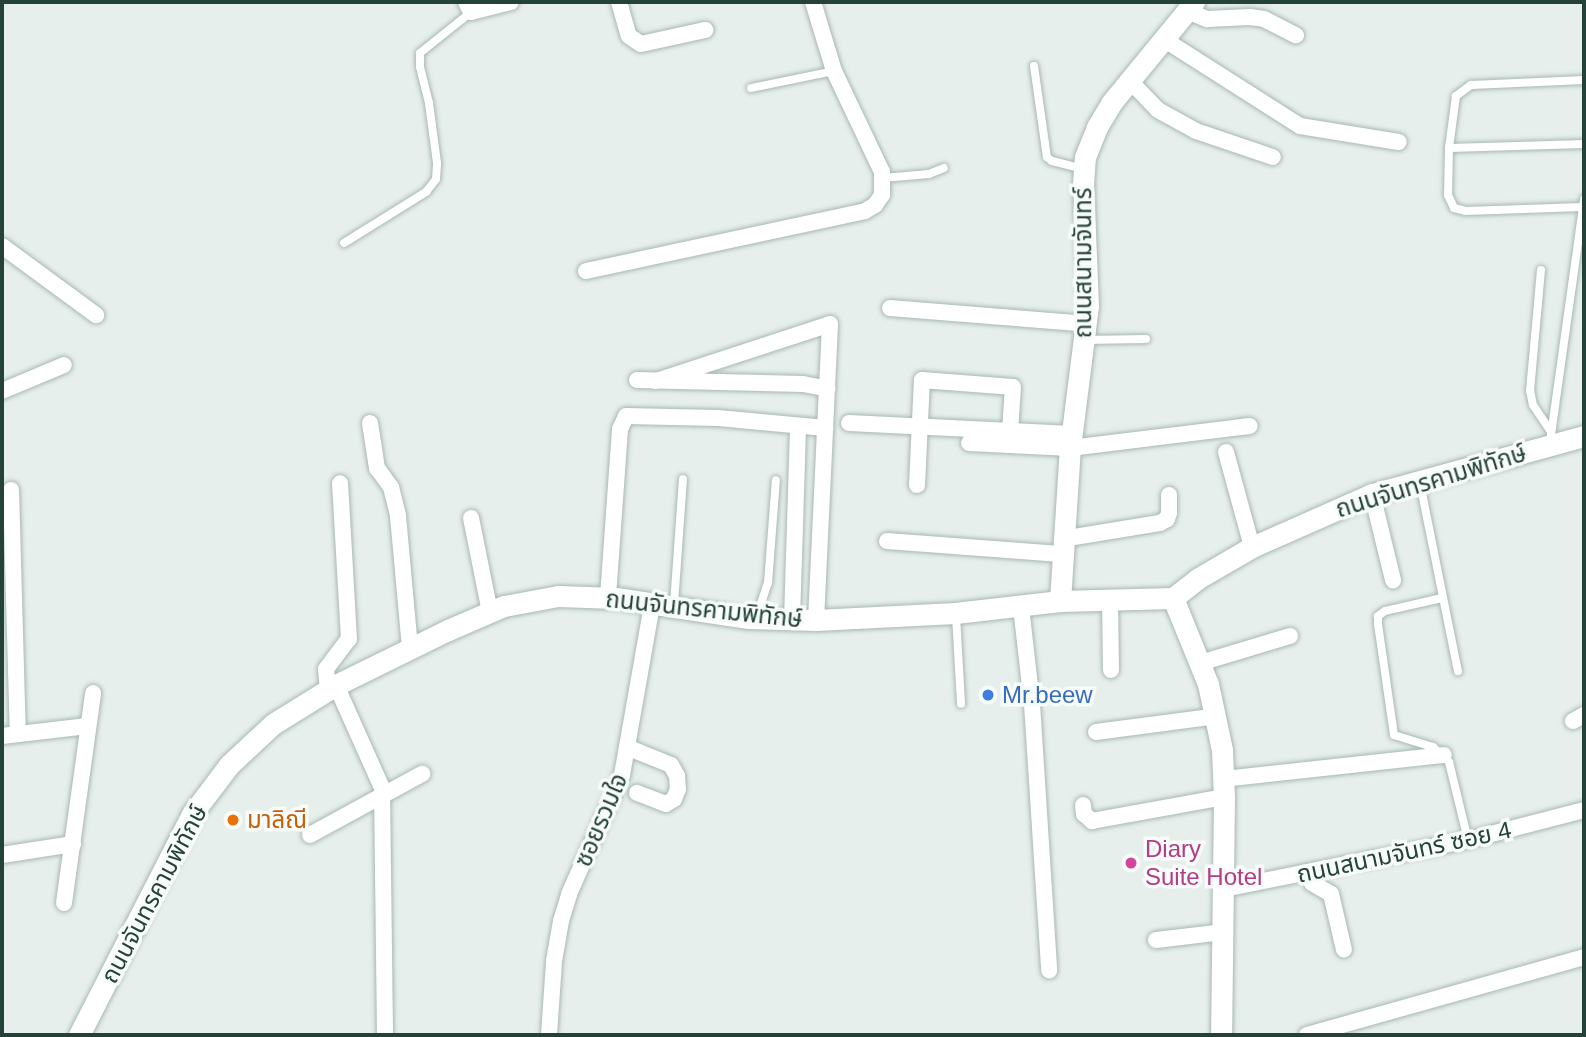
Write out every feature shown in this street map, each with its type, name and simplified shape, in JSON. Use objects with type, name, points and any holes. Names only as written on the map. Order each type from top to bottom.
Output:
[{"type":"street","points":[[469,7],[512,2]]},
{"type":"street","points":[[619,2],[629,36],[641,44],[705,30]]},
{"type":"street","points":[[586,271],[865,211],[882,195],[883,178],[834,71],[813,2]]},
{"type":"street","points":[[1191,6],[1208,19],[1264,19],[1296,35]]},
{"type":"street","name":"ถนนสนามจันทร์","points":[[1060,601],[1071,441],[1085,332],[1084,168],[1097,127],[1130,81],[1191,6]]},
{"type":"street","points":[[1165,40],[1300,126],[1399,142]]},
{"type":"street","points":[[1130,81],[1158,110],[1196,131],[1273,157]]},
{"type":"street","points":[[2,246],[96,315]]},
{"type":"street","points":[[890,308],[1085,332]]},
{"type":"street","points":[[656,381],[830,324],[816,620]]},
{"type":"street","points":[[2,391],[64,365]]},
{"type":"street","points":[[637,380],[803,384],[828,389]]},
{"type":"street","points":[[917,485],[922,380],[1013,387],[1010,430]]},
{"type":"street","points":[[608,597],[620,429],[626,416],[718,418],[826,428]]},
{"type":"street","points":[[370,423],[377,468],[391,487],[398,516],[410,648]]},
{"type":"street","points":[[849,423],[1010,430],[1071,441]]},
{"type":"street","points":[[792,620],[798,426]]},
{"type":"street","points":[[969,443],[1071,441],[1250,426]]},
{"type":"street","name":"ถนนจันทรคามพิทักษ์","points":[[79,1035],[192,814],[247,746],[274,724],[332,688],[410,648],[490,612],[558,596],[608,597],[757,618],[816,620],[956,613],[1060,601],[1173,598],[1197,579],[1252,547],[1372,494],[1550,439],[1584,436]]},
{"type":"street","points":[[1226,452],[1252,547]]},
{"type":"street","points":[[340,483],[349,639],[326,669],[332,688],[375,767],[383,796],[384,1035]]},
{"type":"street","points":[[10,490],[10,735],[87,726]]},
{"type":"street","points":[[1372,494],[1393,580]]},
{"type":"street","points":[[887,541],[1062,546],[1160,523],[1167,519],[1169,513],[1169,495]]},
{"type":"street","points":[[471,518],[490,612]]},
{"type":"street","points":[[1173,598],[1200,663],[1217,716],[1224,788],[1221,1035]]},
{"type":"street","points":[[1110,599],[1111,670]]},
{"type":"street","name":"ซอยรวมใจ","points":[[549,1035],[554,961],[561,921],[569,894],[622,775],[663,606]]},
{"type":"street","points":[[1021,607],[1032,704],[1049,970]]},
{"type":"street","points":[[1200,663],[1290,636]]},
{"type":"street","points":[[64,903],[93,693]]},
{"type":"street","points":[[1096,732],[1217,716]]},
{"type":"street","points":[[629,748],[671,765],[677,776],[678,789],[674,799],[666,804],[637,793]]},
{"type":"street","points":[[1083,805],[1084,814],[1092,821],[1224,788],[1444,755]]},
{"type":"street","points":[[310,835],[422,774]]},
{"type":"street","name":"ถนนสนามจันทร์ ซอย 4","points":[[1223,889],[1468,840],[1584,810]]},
{"type":"street","points":[[2,855],[73,844]]},
{"type":"street","points":[[1308,872],[1312,883],[1331,894],[1343,950]]},
{"type":"street","points":[[1156,940],[1223,932]]},
{"type":"street","points":[[1307,1035],[1584,957]]},
{"type":"lane","points":[[344,243],[426,192],[436,179],[438,163],[429,103],[419,67],[420,53],[469,7]]},
{"type":"lane","points":[[1034,66],[1047,157],[1061,164],[1084,168]]},
{"type":"lane","points":[[751,88],[834,71]]},
{"type":"lane","points":[[1550,439],[1583,203],[1466,211],[1454,208],[1448,195],[1449,148],[1456,96],[1471,85],[1584,80]]},
{"type":"lane","points":[[1449,148],[1584,144]]},
{"type":"lane","points":[[883,178],[929,174],[944,168]]},
{"type":"lane","points":[[1541,270],[1530,390],[1533,405],[1550,439]]},
{"type":"lane","points":[[1085,332],[1146,339]]},
{"type":"lane","points":[[663,606],[684,479]]},
{"type":"lane","points":[[757,618],[768,583],[776,480]]},
{"type":"lane","points":[[1419,480],[1458,671]]},
{"type":"lane","points":[[1442,598],[1385,611],[1378,616],[1378,624],[1394,735],[1433,747],[1450,762],[1468,840]]},
{"type":"lane","points":[[956,613],[961,704]]},
{"type":"place","name":"Mr.beew","points":[[988,695]]},
{"type":"place","name":"มาลิณี","points":[[233,820]]},
{"type":"place","name":"Diary Suite Hotel","points":[[1131,863]]}]
